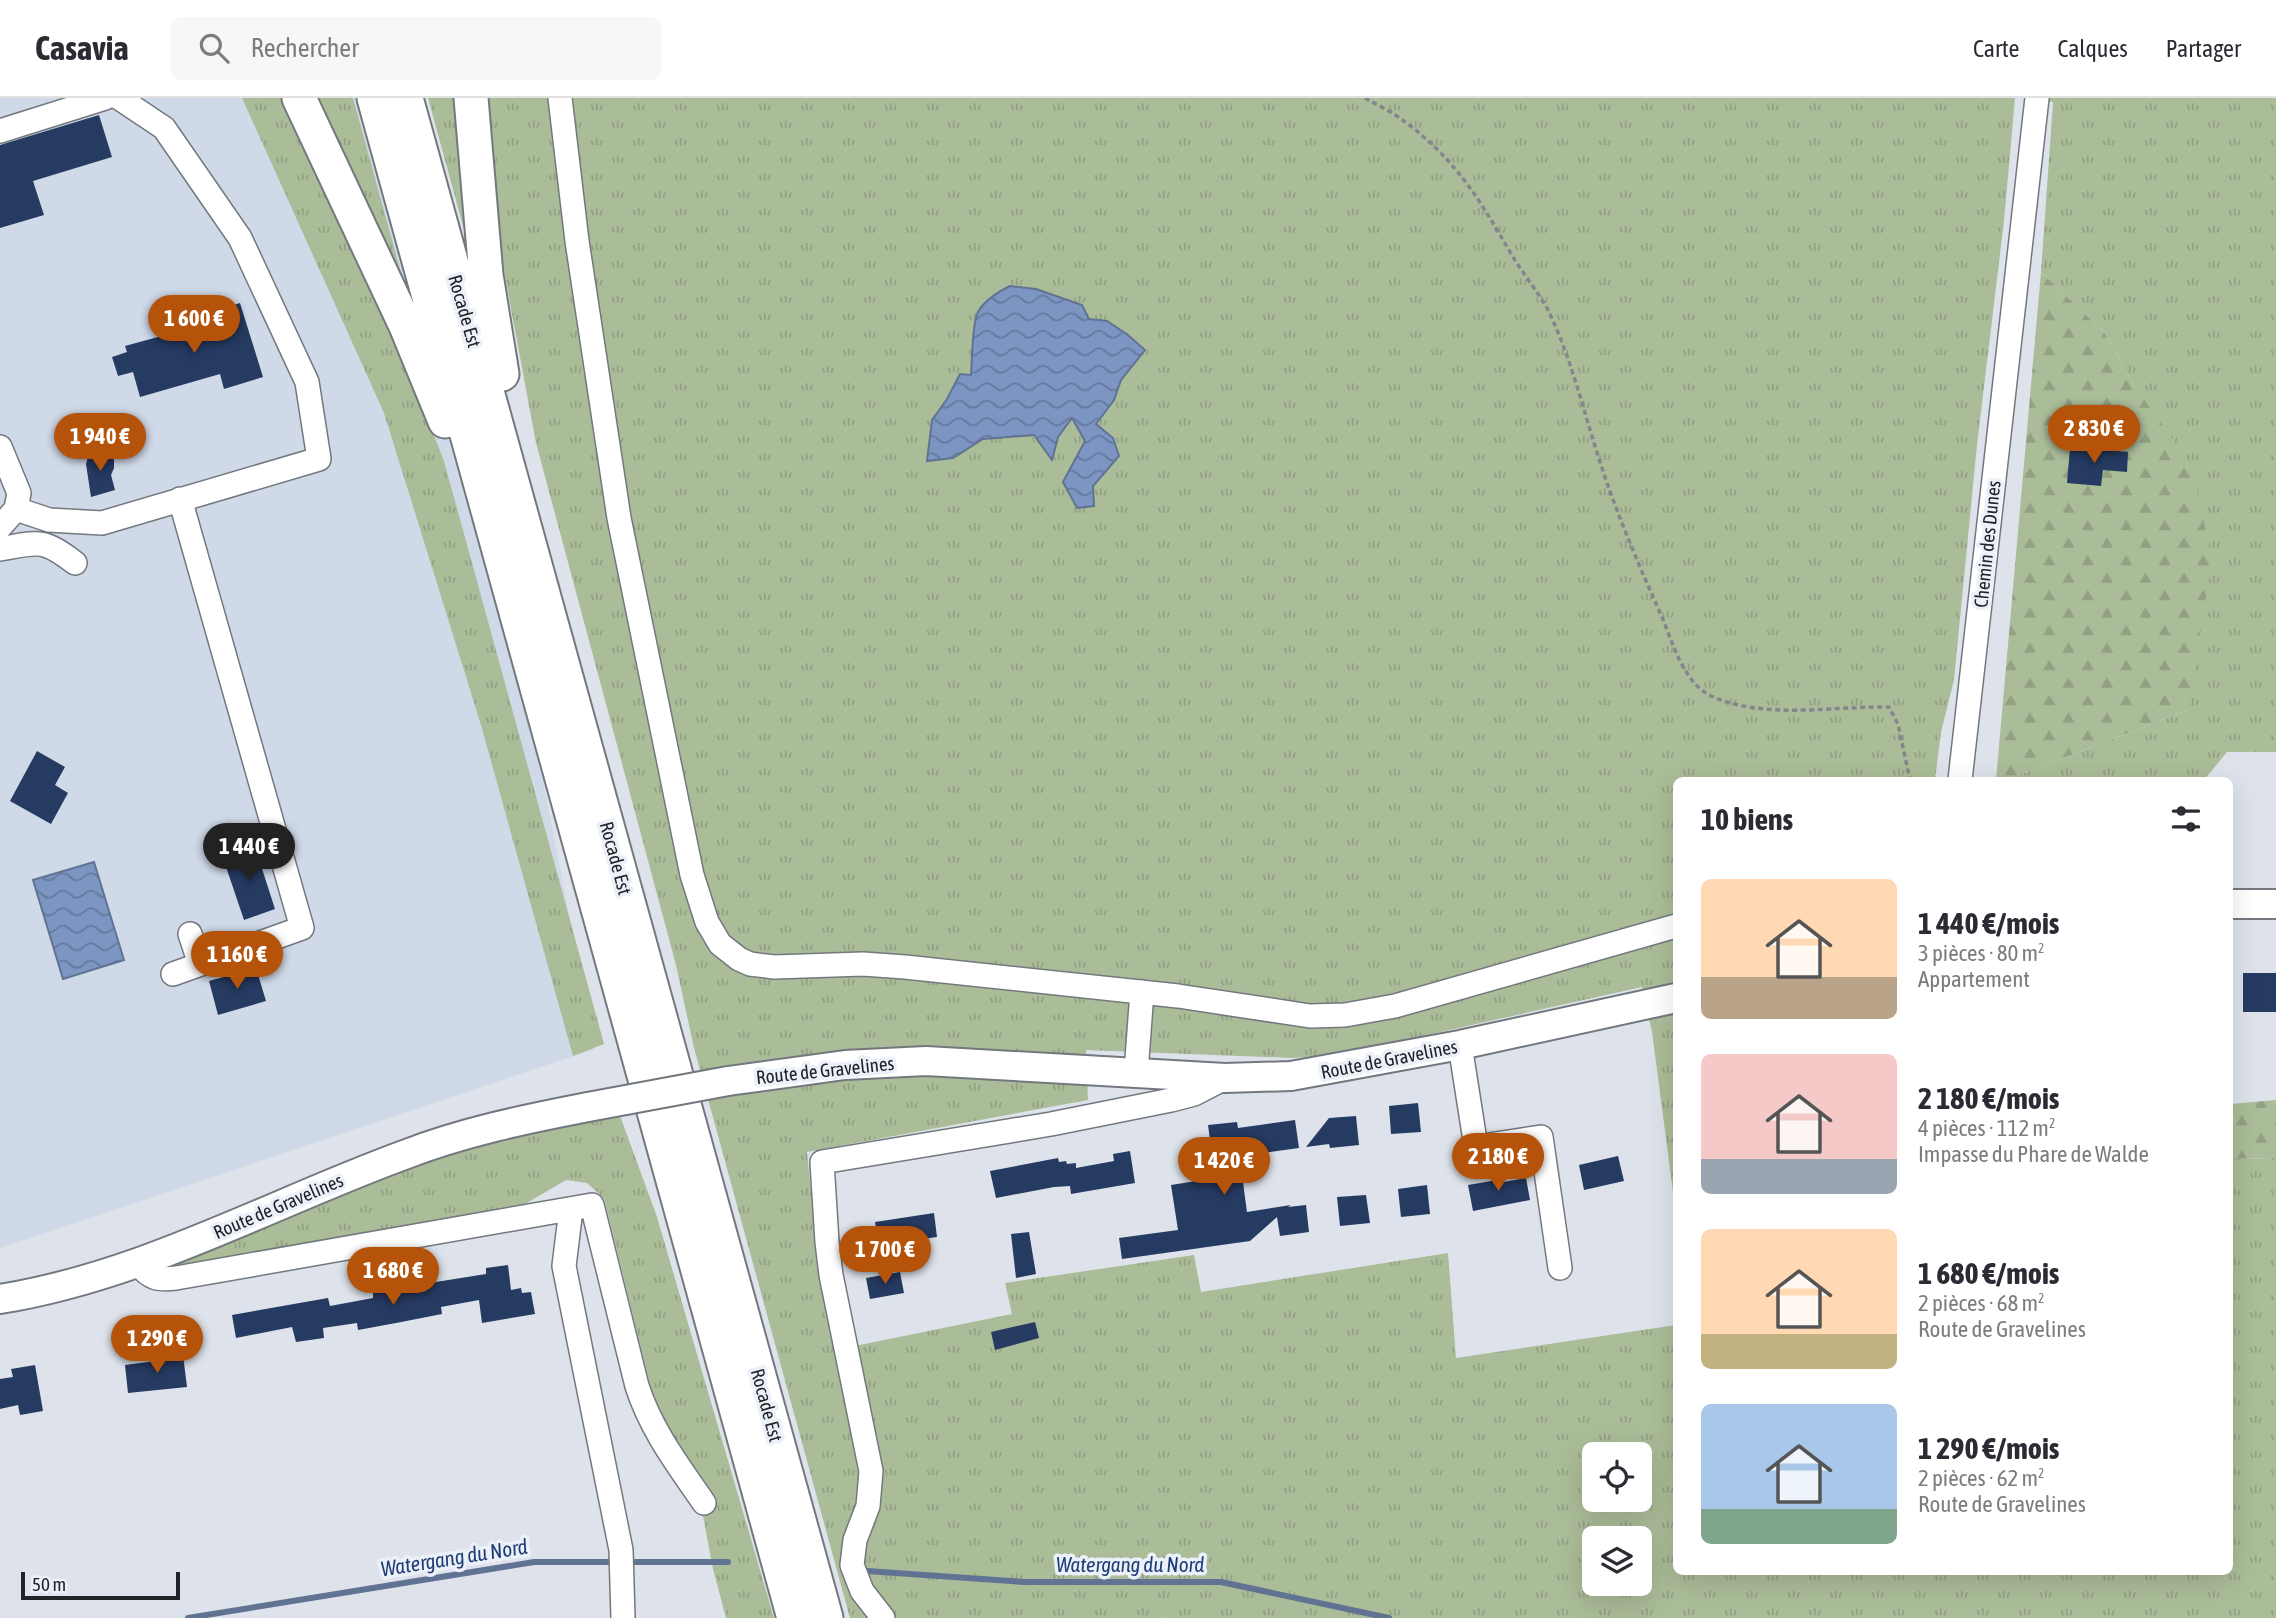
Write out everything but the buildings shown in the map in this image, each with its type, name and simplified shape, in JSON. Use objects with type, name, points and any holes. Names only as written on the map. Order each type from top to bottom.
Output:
[{"type":"highway","points":[[299,98],[425,372],[517,614]]},
{"type":"highway","name":"Rocade Est","points":[[374,98],[794,1618]]},
{"type":"highway","name":"Rocade Est","points":[[406,98],[826,1618]]},
{"type":"highway","points":[[471,98],[486,275],[504,386],[503,442]]},
{"type":"main road","points":[[2233,904],[2276,904]]},
{"type":"main road","name":"Route de Gravelines","points":[[0,1299],[77,1283],[138,1263],[406,1154],[472,1133],[588,1107],[816,1068],[906,1062],[965,1062],[1225,1077],[1276,1077],[1306,1074],[1460,1045],[1673,999]]},
{"type":"street","points":[[0,131],[105,98]]},
{"type":"street","points":[[16,509],[49,520],[102,523],[320,460],[307,382],[240,238],[164,128],[119,98]]},
{"type":"street","points":[[560,98],[577,241],[621,529],[692,875],[707,922],[720,944],[739,959],[760,966],[863,964],[905,967],[1142,992],[1294,1014],[1345,1014],[1395,1006],[1673,927]]},
{"type":"street","name":"Chemin des Dunes","points":[[1960,777],[2037,98]]},
{"type":"street","points":[[0,447],[19,493],[16,509],[0,527]]},
{"type":"street","points":[[173,974],[302,928],[180,499]]},
{"type":"street","points":[[0,549],[38,542],[56,548],[75,563]]},
{"type":"street","points":[[190,934],[200,964]]},
{"type":"street","points":[[1136,1072],[1142,992]]},
{"type":"street","points":[[1460,1045],[1476,1147],[1541,1137],[1560,1268]]},
{"type":"street","points":[[883,1618],[862,1591],[852,1565],[855,1540],[868,1506],[871,1471],[830,1268],[822,1162],[1051,1124],[1134,1107],[1194,1094],[1225,1077]]},
{"type":"street","points":[[138,1263],[148,1276],[160,1279],[176,1278],[592,1205],[645,1410],[659,1438],[704,1503]]},
{"type":"street","points":[[571,1209],[564,1266],[621,1550],[623,1618]]},
{"type":"path","points":[[1365,98],[1396,115],[1443,153],[1465,178],[1547,309],[1619,515],[1673,644],[1694,684],[1710,695],[1735,704],[1761,708],[1889,708],[1898,724],[1909,777]]},
{"type":"shaded area","points":[[0,98],[411,98],[595,1049],[0,1248]]},
{"type":"green space","points":[[242,98],[287,98],[394,335],[444,461],[604,1044],[573,1056],[481,725],[384,413]]},
{"type":"green space","points":[[309,98],[353,98],[414,320]]},
{"type":"green space","points":[[428,98],[459,98],[474,266]]},
{"type":"green space","points":[[486,98],[2015,98],[1954,680],[1941,732],[1935,777],[1673,777],[1673,1192],[1652,1032],[1642,987],[1342,1054],[1293,1058],[1086,1050],[1088,1100],[807,1152],[823,1282],[840,1349],[1012,1314],[1005,1283],[1194,1255],[1201,1292],[1448,1253],[1456,1358],[1673,1325],[1673,1575],[2233,1575],[2233,1159],[2276,1158],[2276,1618],[850,1618],[694,1048],[676,965],[536,443],[499,244]]},
{"type":"green space","points":[[2024,98],[2276,98],[2276,752],[2227,752],[2206,777],[2014,777],[2188,710],[2135,387],[2104,332],[2041,272],[2053,102]]},
{"type":"green space","points":[[2041,272],[2104,332],[2135,387],[2192,466],[2212,560],[2188,710],[2014,777],[1996,777]]},
{"type":"green space","points":[[2276,1100],[2276,1158],[2233,1159],[2233,1104]]},
{"type":"green space","points":[[619,1113],[657,1217],[774,1618],[726,1618],[713,1569],[694,1468],[657,1413],[604,1198],[587,1183],[566,1180],[520,1207],[260,1251],[180,1269],[169,1267],[389,1173],[496,1141]]},
{"type":"green space","points":[[1160,1616],[1167,1618],[896,1618]]},
{"type":"water","points":[[1010,286],[1036,289],[1082,305],[1089,319],[1107,321],[1145,350],[1121,380],[1114,400],[1096,424],[1113,438],[1119,456],[1093,486],[1094,506],[1077,508],[1063,482],[1085,441],[1072,418],[1058,437],[1052,460],[1034,435],[983,439],[953,458],[927,461],[932,420],[960,374],[971,375],[973,333],[978,312],[988,300]]},
{"type":"water","points":[[94,862],[124,960],[63,979],[33,880]]},
{"type":"waterway","name":"Watergang du Nord","points":[[188,1618],[534,1562],[616,1562]]},
{"type":"waterway","name":"Watergang du Nord","points":[[627,1562],[728,1562]]},
{"type":"waterway","name":"Watergang du Nord","points":[[867,1571],[1024,1582],[1221,1582],[1389,1618]]}]
